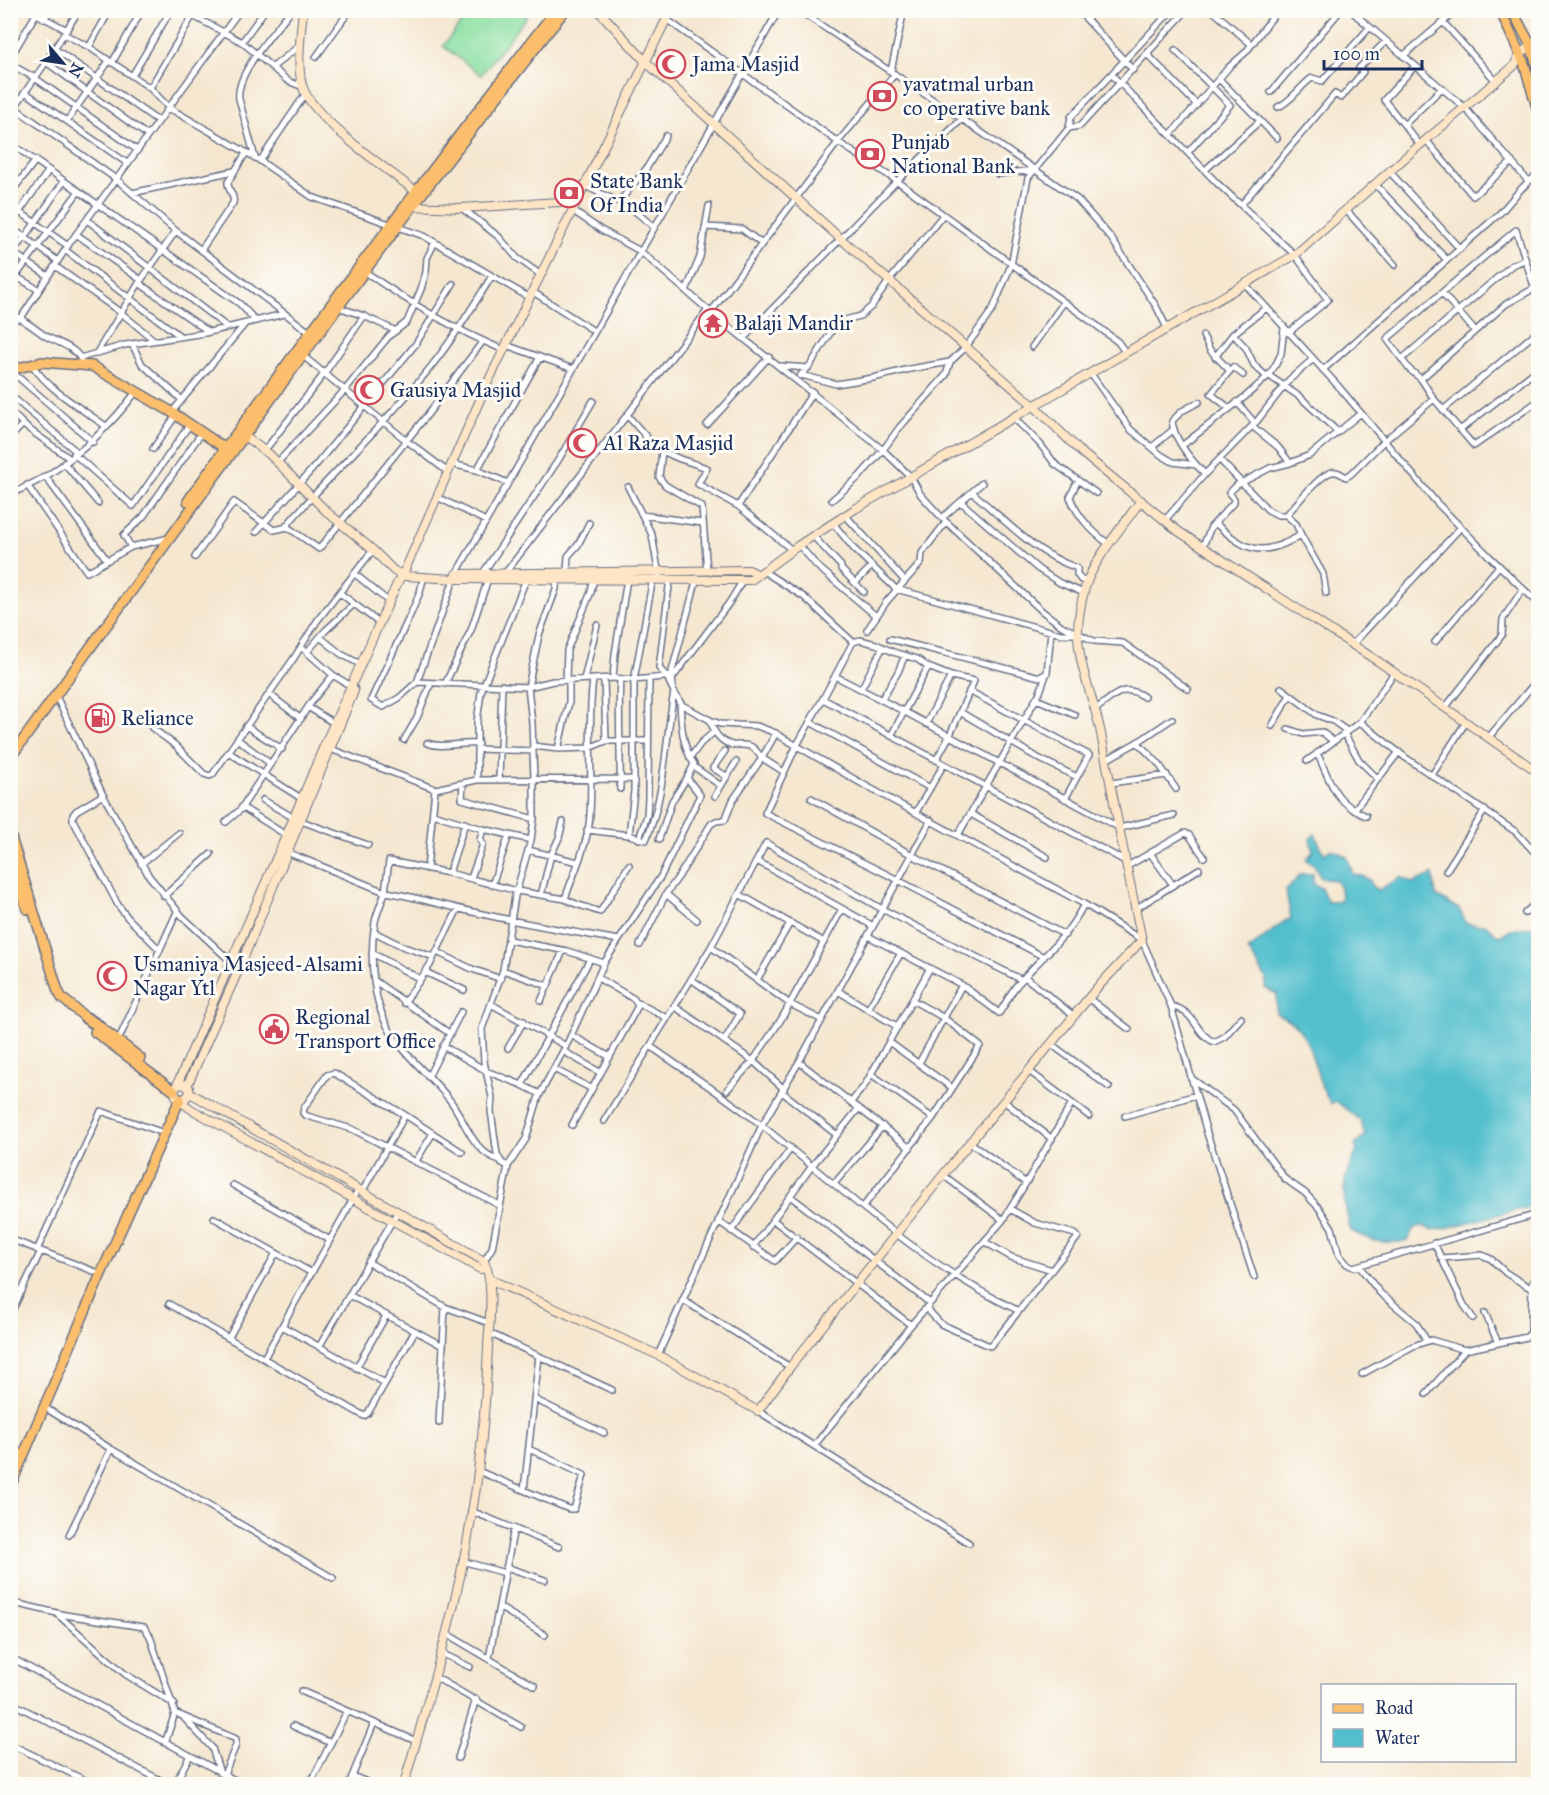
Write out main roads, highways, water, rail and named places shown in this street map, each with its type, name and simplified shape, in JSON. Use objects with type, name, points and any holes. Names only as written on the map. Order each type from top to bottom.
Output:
[{"type":"highway","points":[[85,1021],[97,1029]]},
{"type":"main road","points":[[10,750],[228,450],[556,10]]},
{"type":"main road","points":[[418,193],[566,10]]},
{"type":"main road","points":[[1500,10],[1522,59],[1539,111]]},
{"type":"main road","points":[[1512,10],[1537,56]]},
{"type":"main road","points":[[228,450],[244,436],[313,335],[338,307],[395,225]]},
{"type":"main road","points":[[10,370],[42,362],[83,361],[174,413],[228,450]]},
{"type":"main road","points":[[10,758],[56,696],[165,538]]},
{"type":"main road","points":[[10,834],[58,991],[85,1021]]},
{"type":"main road","points":[[10,856],[56,1000],[85,1021]]},
{"type":"main road","points":[[97,1029],[118,1041],[178,1093]]},
{"type":"main road","points":[[97,1029],[178,1093]]},
{"type":"main road","points":[[10,1476],[163,1132],[178,1093]]},
{"type":"main road","points":[[10,1487],[99,1274]]},
{"type":"water","points":[[1315,834],[1324,854],[1332,849],[1347,857],[1353,875],[1370,880],[1372,886],[1379,890],[1401,877],[1413,883],[1433,874],[1436,896],[1459,909],[1466,923],[1485,924],[1499,936],[1513,929],[1538,926],[1538,1205],[1446,1228],[1431,1230],[1423,1226],[1414,1228],[1408,1240],[1400,1242],[1378,1241],[1350,1230],[1344,1190],[1347,1172],[1357,1151],[1355,1145],[1365,1136],[1361,1121],[1337,1102],[1331,1104],[1325,1095],[1303,1034],[1289,1020],[1276,1013],[1277,994],[1265,988],[1266,978],[1248,950],[1285,921],[1291,919],[1286,891],[1301,874],[1313,874],[1313,883],[1321,888],[1328,902],[1341,901],[1340,888],[1335,880],[1321,878],[1314,864],[1306,860],[1313,851],[1310,839]]},
{"type":"place","name":"Jama Masjid","points":[[671,64]]},
{"type":"place","name":"yavatmal urban co operative bank","points":[[882,96]]},
{"type":"place","name":"Punjab National Bank","points":[[870,154]]},
{"type":"place","name":"State Bank Of India","points":[[569,193]]},
{"type":"place","name":"Balaji Mandir","points":[[713,323]]},
{"type":"place","name":"Gausiya Masjid","points":[[369,390]]},
{"type":"place","name":"Al Raza Masjid","points":[[582,443]]},
{"type":"place","name":"Reliance","points":[[100,718]]},
{"type":"place","name":"Usmaniya Masjeed-Alsami Nagar Ytl","points":[[112,976]]},
{"type":"place","name":"Regional Transport Office","points":[[274,1029]]}]
